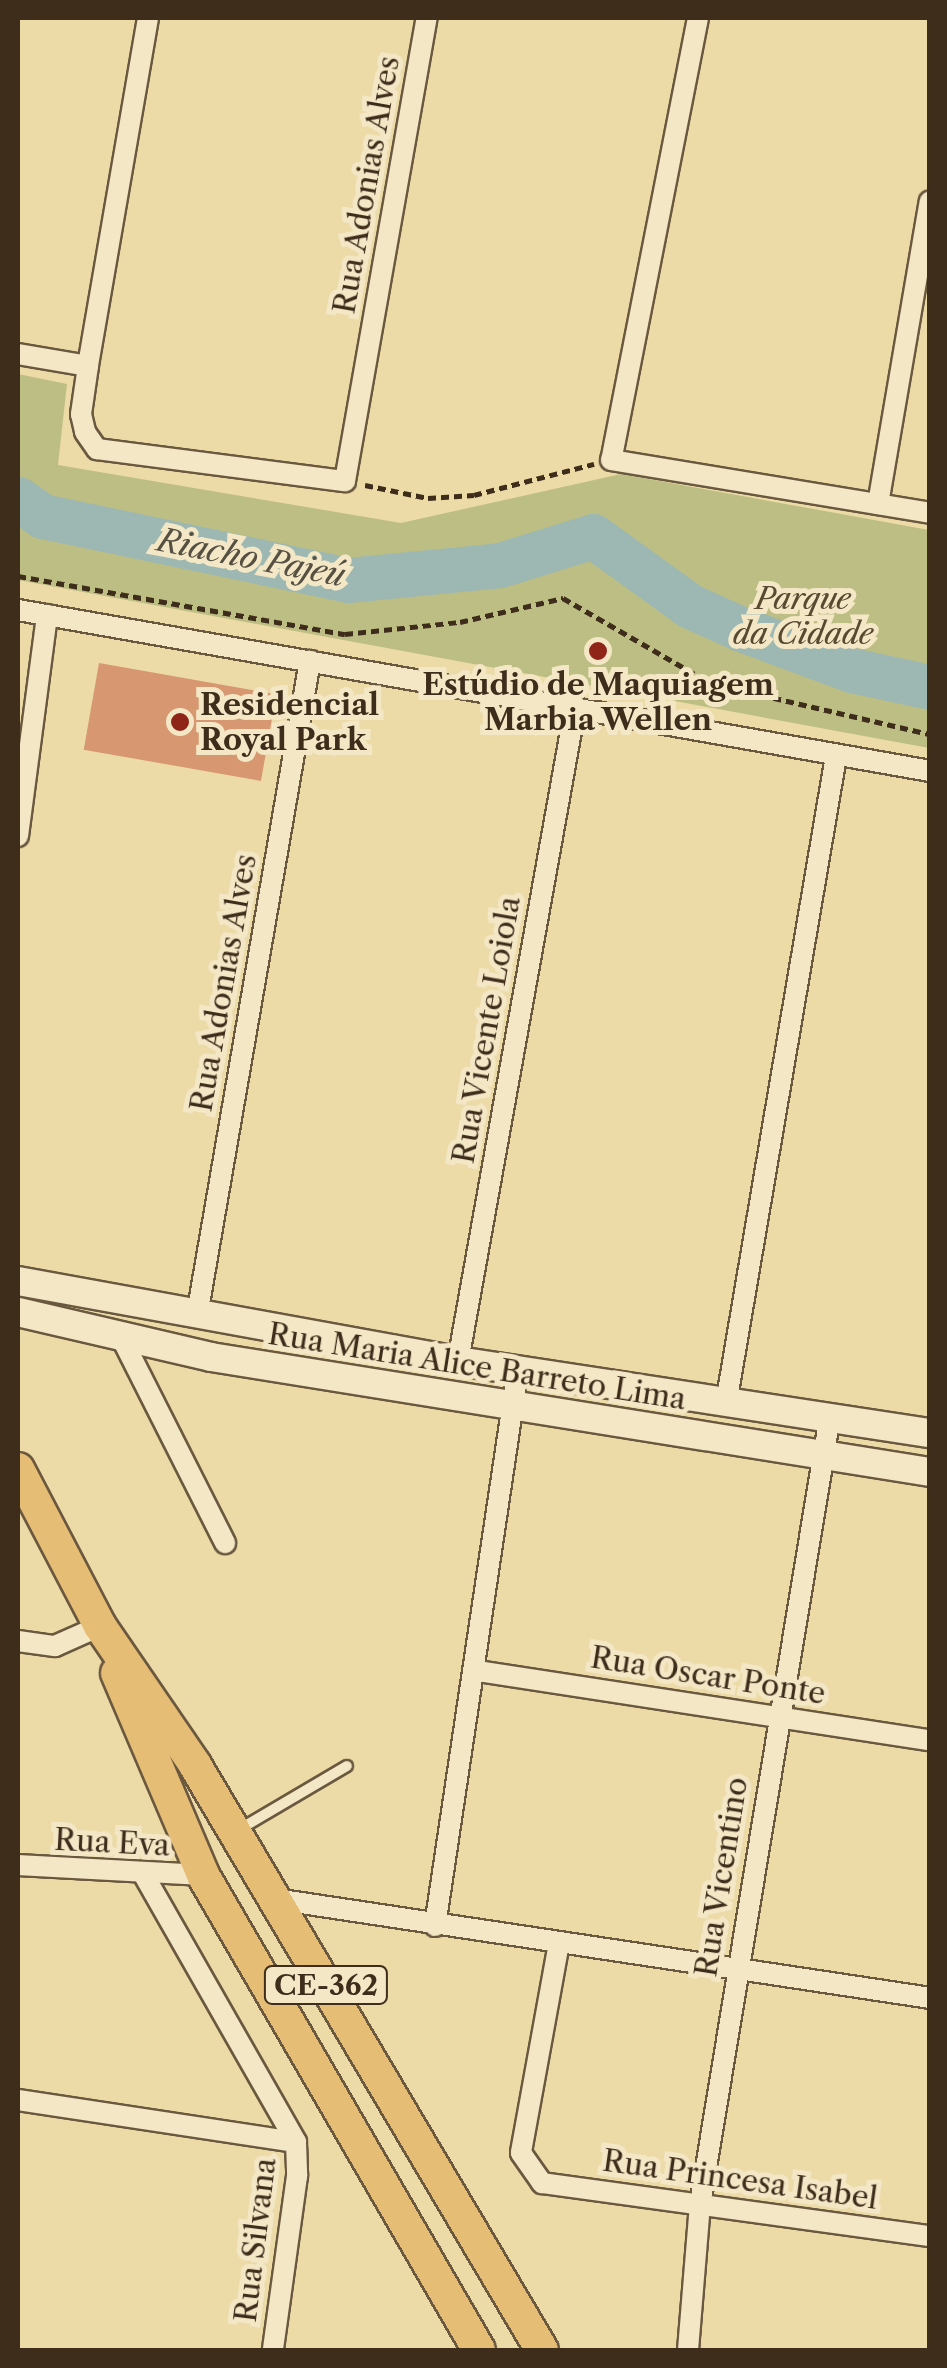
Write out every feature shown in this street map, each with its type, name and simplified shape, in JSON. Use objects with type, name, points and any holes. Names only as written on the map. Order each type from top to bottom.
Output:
[{"type":"main road","name":"CE-362","points":[[18,1469],[100,1626],[235,1832],[542,2350]]},
{"type":"main road","name":"CE-362","points":[[100,1626],[156,1775],[202,1875],[479,2350]]},
{"type":"street","points":[[148,18],[80,414],[97,450],[345,482]]},
{"type":"street","name":"Rua Adonias Alves","points":[[345,482],[427,18]]},
{"type":"street","points":[[698,18],[611,460],[930,512]]},
{"type":"street","points":[[878,504],[930,201]]},
{"type":"street","points":[[18,354],[88,366]]},
{"type":"street","points":[[18,610],[930,771]]},
{"type":"street","points":[[18,836],[47,615]]},
{"type":"street","name":"Rua Adonias Alves","points":[[197,1315],[310,661]]},
{"type":"street","name":"Rua Vicente Loiola","points":[[458,1362],[575,709]]},
{"type":"street","points":[[727,1398],[836,756]]},
{"type":"street","name":"Rua Maria Alice Barreto Lima","points":[[18,1281],[458,1362],[727,1398],[930,1433]]},
{"type":"street","name":"Rua Maria Alice Barreto Lima","points":[[18,1312],[121,1337],[512,1408],[930,1472]]},
{"type":"street","points":[[121,1337],[225,1543]]},
{"type":"street","points":[[435,1926],[477,1671],[518,1370]]},
{"type":"street","name":"Rua Vicentino","points":[[688,2350],[700,2204],[830,1416]]},
{"type":"street","points":[[18,1642],[55,1646],[100,1626]]},
{"type":"street","name":"Rua Oscar Ponte","points":[[477,1671],[930,1740]]},
{"type":"street","name":"Rua Eva","points":[[18,1865],[145,1877],[202,1875]]},
{"type":"street","name":"Rua Silvana","points":[[145,1877],[296,2142],[297,2176],[273,2350]]},
{"type":"street","points":[[274,1899],[930,1998]]},
{"type":"street","name":"Rua Princesa Isabel","points":[[559,1943],[521,2153],[542,2183],[930,2236]]},
{"type":"street","points":[[18,2100],[296,2142]]},
{"type":"lane","points":[[235,1832],[348,1766]]},
{"type":"path","points":[[345,482],[428,498],[474,495],[611,460]]},
{"type":"path","points":[[18,576],[345,634],[460,622],[563,598],[710,683],[930,734]]},
{"type":"green space","name":"Parque da Cidade","points":[[18,374],[67,384],[58,465],[401,523],[621,474],[929,530],[929,748],[18,580]]},
{"type":"building","name":"Residencial Royal Park","points":[[99,663],[276,694],[261,781],[84,750]]},
{"type":"waterway","name":"Riacho Pajeú","points":[[18,499],[42,516],[348,580],[500,565],[593,536],[690,606],[741,629],[851,670],[930,687]]},
{"type":"place","name":"Estúdio de Maquiagem Marbia Wellen","points":[[598,651]]},
{"type":"place","name":"Residencial Royal Park","points":[[180,722]]}]
